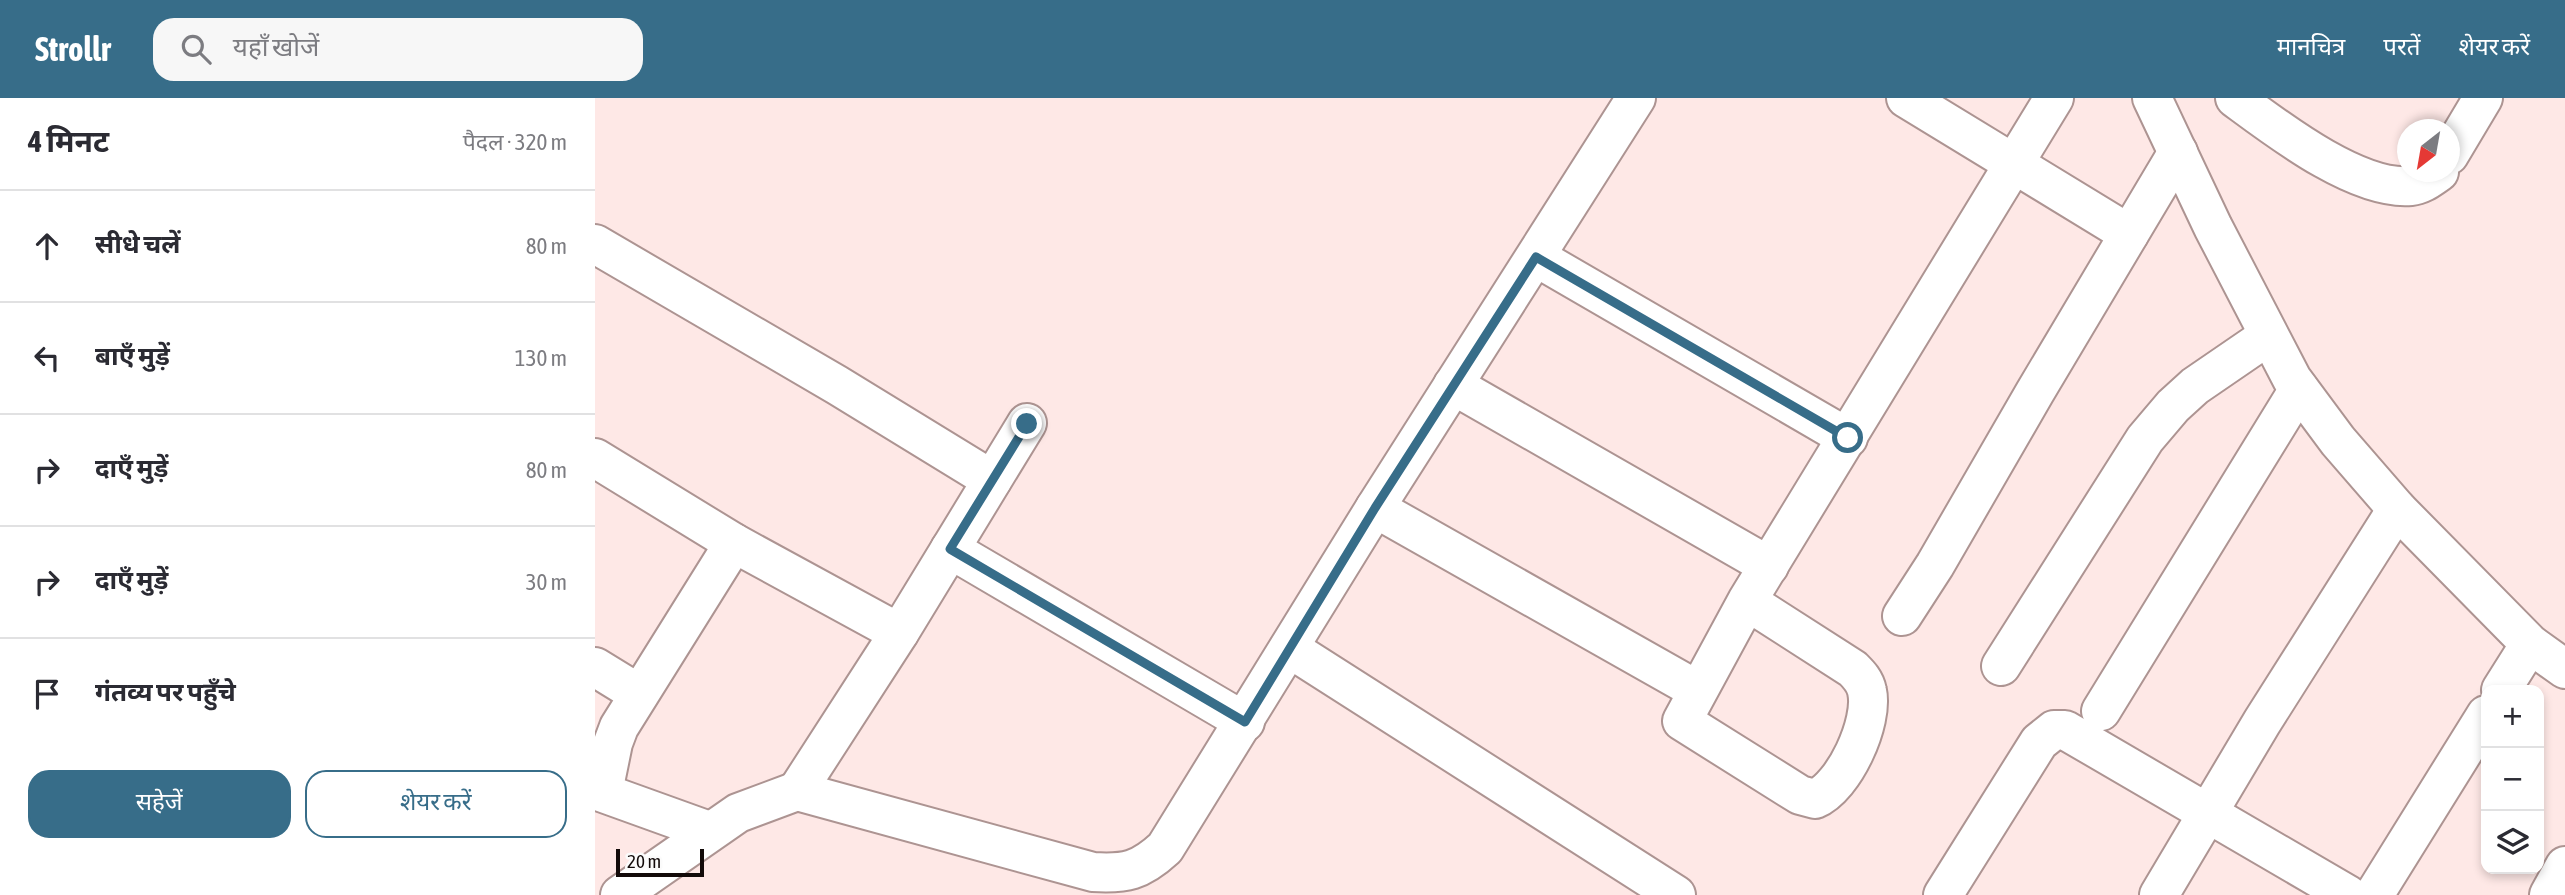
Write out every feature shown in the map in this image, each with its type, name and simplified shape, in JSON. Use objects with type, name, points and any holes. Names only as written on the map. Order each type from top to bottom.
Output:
[{"type":"street","points":[[620,895],[738,813],[797,791],[1093,872],[1118,873],[1148,863],[1165,848],[1375,508],[1636,98]]},
{"type":"street","points":[[1906,98],[2129,234]]},
{"type":"street","points":[[1747,601],[1853,669],[1862,678],[1867,689],[1869,702],[1860,741],[1832,788],[1815,799],[1800,795],[1682,721],[1747,601],[2055,98]]},
{"type":"street","points":[[2152,98],[2268,336],[2299,388],[2338,441],[2397,509],[2530,644],[2565,669]]},
{"type":"street","points":[[2235,98],[2300,144],[2343,168],[2386,185],[2412,186],[2426,182]]},
{"type":"street","points":[[2460,137],[2483,98]]},
{"type":"street","points":[[1902,617],[2178,152]]},
{"type":"street","points":[[595,244],[837,385],[992,480]]},
{"type":"street","points":[[1536,257],[1848,438]]},
{"type":"street","points":[[2001,666],[2145,439],[2173,406],[2195,386],[2268,336]]},
{"type":"street","points":[[1453,385],[1769,565]]},
{"type":"street","points":[[2101,710],[2299,388]]},
{"type":"street","points":[[797,791],[899,633],[1027,424]]},
{"type":"street","points":[[595,458],[734,543],[899,633]]},
{"type":"street","points":[[1375,508],[1697,690]]},
{"type":"street","points":[[2159,895],[2207,812],[2397,509]]},
{"type":"street","points":[[709,831],[599,791],[619,727],[734,543]]},
{"type":"street","points":[[950,549],[1245,722]]},
{"type":"street","points":[[2504,685],[2530,644]]},
{"type":"street","points":[[1289,648],[1675,895]]},
{"type":"street","points":[[595,667],[639,694]]},
{"type":"street","points":[[2374,895],[2481,723]]},
{"type":"street","points":[[1943,895],[2039,742],[2054,730],[2076,734],[2348,895]]},
{"type":"street","points":[[1129,895],[1148,863]]},
{"type":"street","points":[[2549,895],[2565,866]]},
{"type":"route","points":[[1027,424],[950,549],[1245,722],[1375,508],[1536,257],[1848,438]]}]
